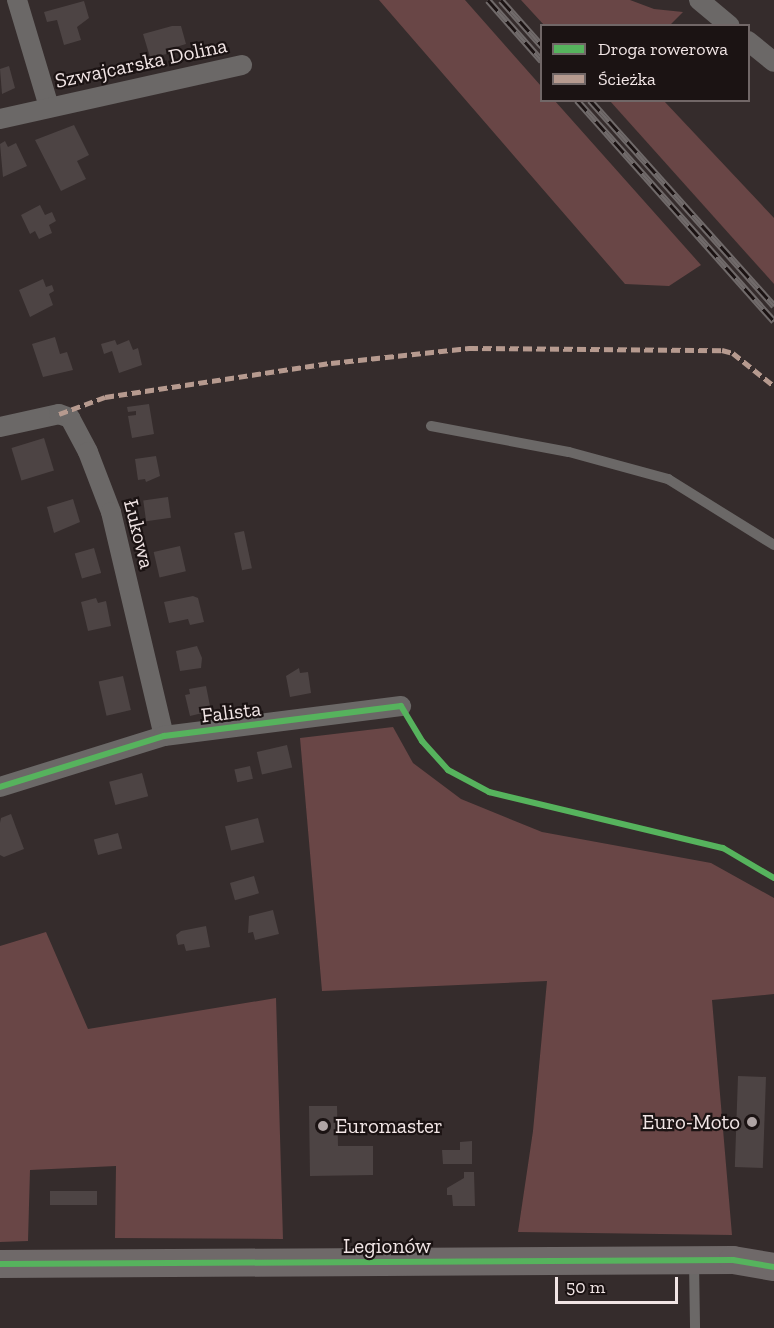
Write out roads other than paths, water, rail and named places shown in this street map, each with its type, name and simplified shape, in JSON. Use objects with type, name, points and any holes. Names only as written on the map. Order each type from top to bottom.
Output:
[{"type":"street","name":"Szwajcarska Dolina","points":[[17,0],[49,107]]},
{"type":"street","points":[[699,0],[728,24]]},
{"type":"street","points":[[750,43],[774,62]]},
{"type":"street","name":"Szwajcarska Dolina","points":[[0,119],[242,65]]},
{"type":"street","name":"Łukowa","points":[[0,427],[59,414],[70,418],[88,452],[111,512],[164,736]]},
{"type":"street","name":"Falista","points":[[0,787],[164,736],[401,706]]},
{"type":"street","name":"Legionów","points":[[0,1264],[694,1261],[733,1260],[774,1250]]},
{"type":"street","name":"Legionów","points":[[733,1260],[774,1268]]},
{"type":"lane","points":[[431,426],[569,452],[668,479],[774,545]]},
{"type":"lane","points":[[694,1261],[695,1328]]},
{"type":"railway","points":[[488,0],[540,59]]},
{"type":"railway","points":[[501,0],[540,44]]},
{"type":"railway","points":[[579,102],[774,321]]},
{"type":"railway","points":[[592,102],[774,306]]},
{"type":"place","name":"Euro-Moto","points":[[752,1122]]},
{"type":"place","name":"Euromaster","points":[[323,1126]]}]
